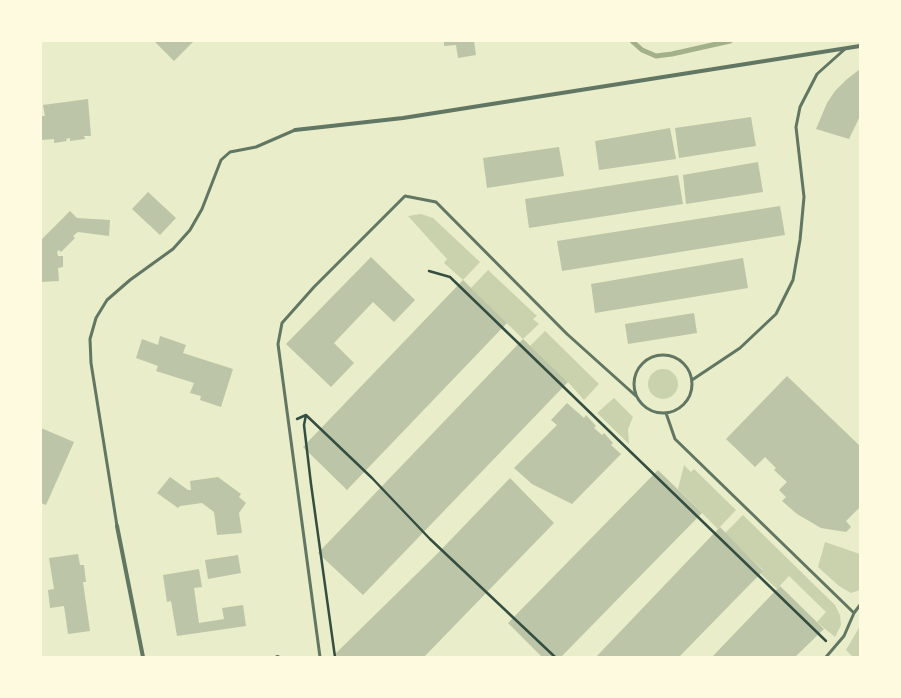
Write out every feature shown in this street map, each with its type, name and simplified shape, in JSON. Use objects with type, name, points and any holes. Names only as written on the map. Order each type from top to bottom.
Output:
[{"type":"street","points":[[295,130],[403,118],[860,46]]},
{"type":"street","points":[[117,526],[143,657]]},
{"type":"lane","points":[[692,380],[740,348],[776,314],[793,280],[800,240],[804,197],[796,127],[800,107],[817,74],[845,48]]},
{"type":"lane","points":[[117,526],[91,363],[90,339],[96,318],[107,300],[130,280],[172,249],[190,230],[202,209],[221,160],[230,152],[256,147],[295,130]]},
{"type":"lane","points":[[320,657],[278,344],[282,323],[319,282],[405,196],[436,202],[567,334],[636,396],[641,404],[648,410],[657,413],[675,411],[689,398],[692,389],[692,380],[688,370],[682,363],[674,358],[655,356],[646,361],[639,368],[635,376],[634,386],[636,396]]},
{"type":"lane","points":[[666,413],[675,439],[854,613]]},
{"type":"lane","points":[[826,657],[844,636],[854,613],[860,605]]},
{"type":"path","points":[[429,271],[450,276],[834,649]]},
{"type":"path","points":[[289,423],[306,415]]},
{"type":"path","points":[[306,415],[304,425],[311,484],[336,657]]},
{"type":"path","points":[[306,415],[372,478],[430,539],[556,657]]},
{"type":"green space","points":[[421,214],[433,218],[480,262],[463,280],[444,263],[447,259],[408,216]]},
{"type":"green space","points":[[488,270],[537,316],[533,319],[539,324],[523,339],[471,288]]},
{"type":"green space","points":[[545,331],[599,384],[584,400],[568,382],[530,346]]},
{"type":"green space","points":[[663,369],[674,373],[678,384],[674,395],[663,399],[652,395],[648,384],[652,373]]},
{"type":"green space","points":[[614,398],[633,417],[628,429],[629,444],[597,413]]},
{"type":"green space","points":[[684,465],[691,472],[694,469],[736,510],[718,529],[678,489]]},
{"type":"green space","points":[[743,515],[835,605],[840,615],[841,625],[835,637],[817,622],[826,612],[789,576],[777,589],[760,573],[763,570],[725,533]]},
{"type":"green space","points":[[825,542],[860,554],[860,590],[851,593],[839,586],[818,567]]},
{"type":"green space","points":[[860,626],[860,657],[853,657],[846,650]]},
{"type":"building","points":[[154,41],[194,41],[174,61]]},
{"type":"building","points":[[444,41],[474,41],[476,55],[458,58],[456,45],[444,46]]},
{"type":"building","points":[[860,69],[860,116],[849,139],[816,129],[827,103],[835,91]]},
{"type":"building","points":[[88,99],[91,136],[84,136],[85,139],[70,141],[70,138],[66,139],[67,141],[54,143],[54,139],[41,140],[41,116],[45,116],[43,105]]},
{"type":"building","points":[[751,117],[756,146],[679,158],[675,128]]},
{"type":"building","points":[[670,128],[676,159],[599,170],[595,141]]},
{"type":"building","points":[[559,147],[564,176],[487,188],[483,158]]},
{"type":"building","points":[[758,162],[763,192],[686,204],[683,175]]},
{"type":"building","points":[[678,175],[683,204],[529,228],[525,199]]},
{"type":"building","points":[[148,192],[176,218],[160,235],[132,209]]},
{"type":"building","points":[[780,206],[785,235],[562,271],[557,241]]},
{"type":"building","points":[[70,211],[77,218],[110,220],[109,236],[78,232],[73,236],[75,238],[61,252],[59,250],[57,252],[58,256],[63,256],[63,267],[58,268],[59,281],[41,282],[41,240]]},
{"type":"building","points":[[371,257],[415,300],[394,322],[373,302],[334,343],[354,363],[331,387],[286,344]]},
{"type":"building","points":[[743,258],[748,288],[595,313],[591,284]]},
{"type":"building","points":[[463,280],[507,323],[347,490],[303,447]]},
{"type":"building","points":[[694,313],[697,333],[628,344],[625,324]]},
{"type":"building","points":[[160,336],[186,345],[183,353],[233,369],[221,407],[200,400],[201,396],[190,393],[194,383],[156,371],[158,366],[136,358],[142,339],[158,345]]},
{"type":"building","points":[[523,339],[568,382],[363,595],[318,553]]},
{"type":"building","points":[[787,376],[860,446],[860,509],[859,508],[846,521],[851,527],[846,532],[821,528],[797,514],[782,501],[786,497],[779,490],[787,482],[774,470],[776,468],[765,457],[755,467],[726,439]]},
{"type":"building","points":[[567,403],[584,418],[586,415],[596,426],[594,428],[602,435],[604,433],[613,443],[611,445],[621,454],[572,504],[532,484],[514,468],[557,425],[551,420]]},
{"type":"building","points":[[41,428],[74,442],[46,505],[41,503]]},
{"type":"building","points":[[658,470],[702,513],[561,657],[542,657],[508,623]]},
{"type":"building","points":[[170,477],[188,490],[191,490],[190,481],[218,477],[241,494],[239,497],[246,503],[239,513],[242,533],[217,535],[214,512],[202,503],[180,506],[178,508],[157,493]]},
{"type":"building","points":[[510,478],[554,523],[424,657],[336,657],[334,655],[438,553]]},
{"type":"building","points":[[720,527],[763,571],[679,657],[596,657]]},
{"type":"building","points":[[78,554],[80,565],[84,565],[86,582],[83,582],[90,631],[68,634],[64,606],[50,608],[48,590],[54,589],[49,558]]},
{"type":"building","points":[[238,555],[241,573],[208,579],[205,560]]},
{"type":"building","points":[[199,569],[202,587],[194,588],[199,623],[224,619],[222,608],[243,605],[246,626],[177,636],[171,601],[167,602],[163,575]]},
{"type":"building","points":[[780,586],[824,629],[795,657],[712,657]]},
{"type":"waterway","points":[[632,41],[642,50],[656,56],[672,54],[730,41]]}]
